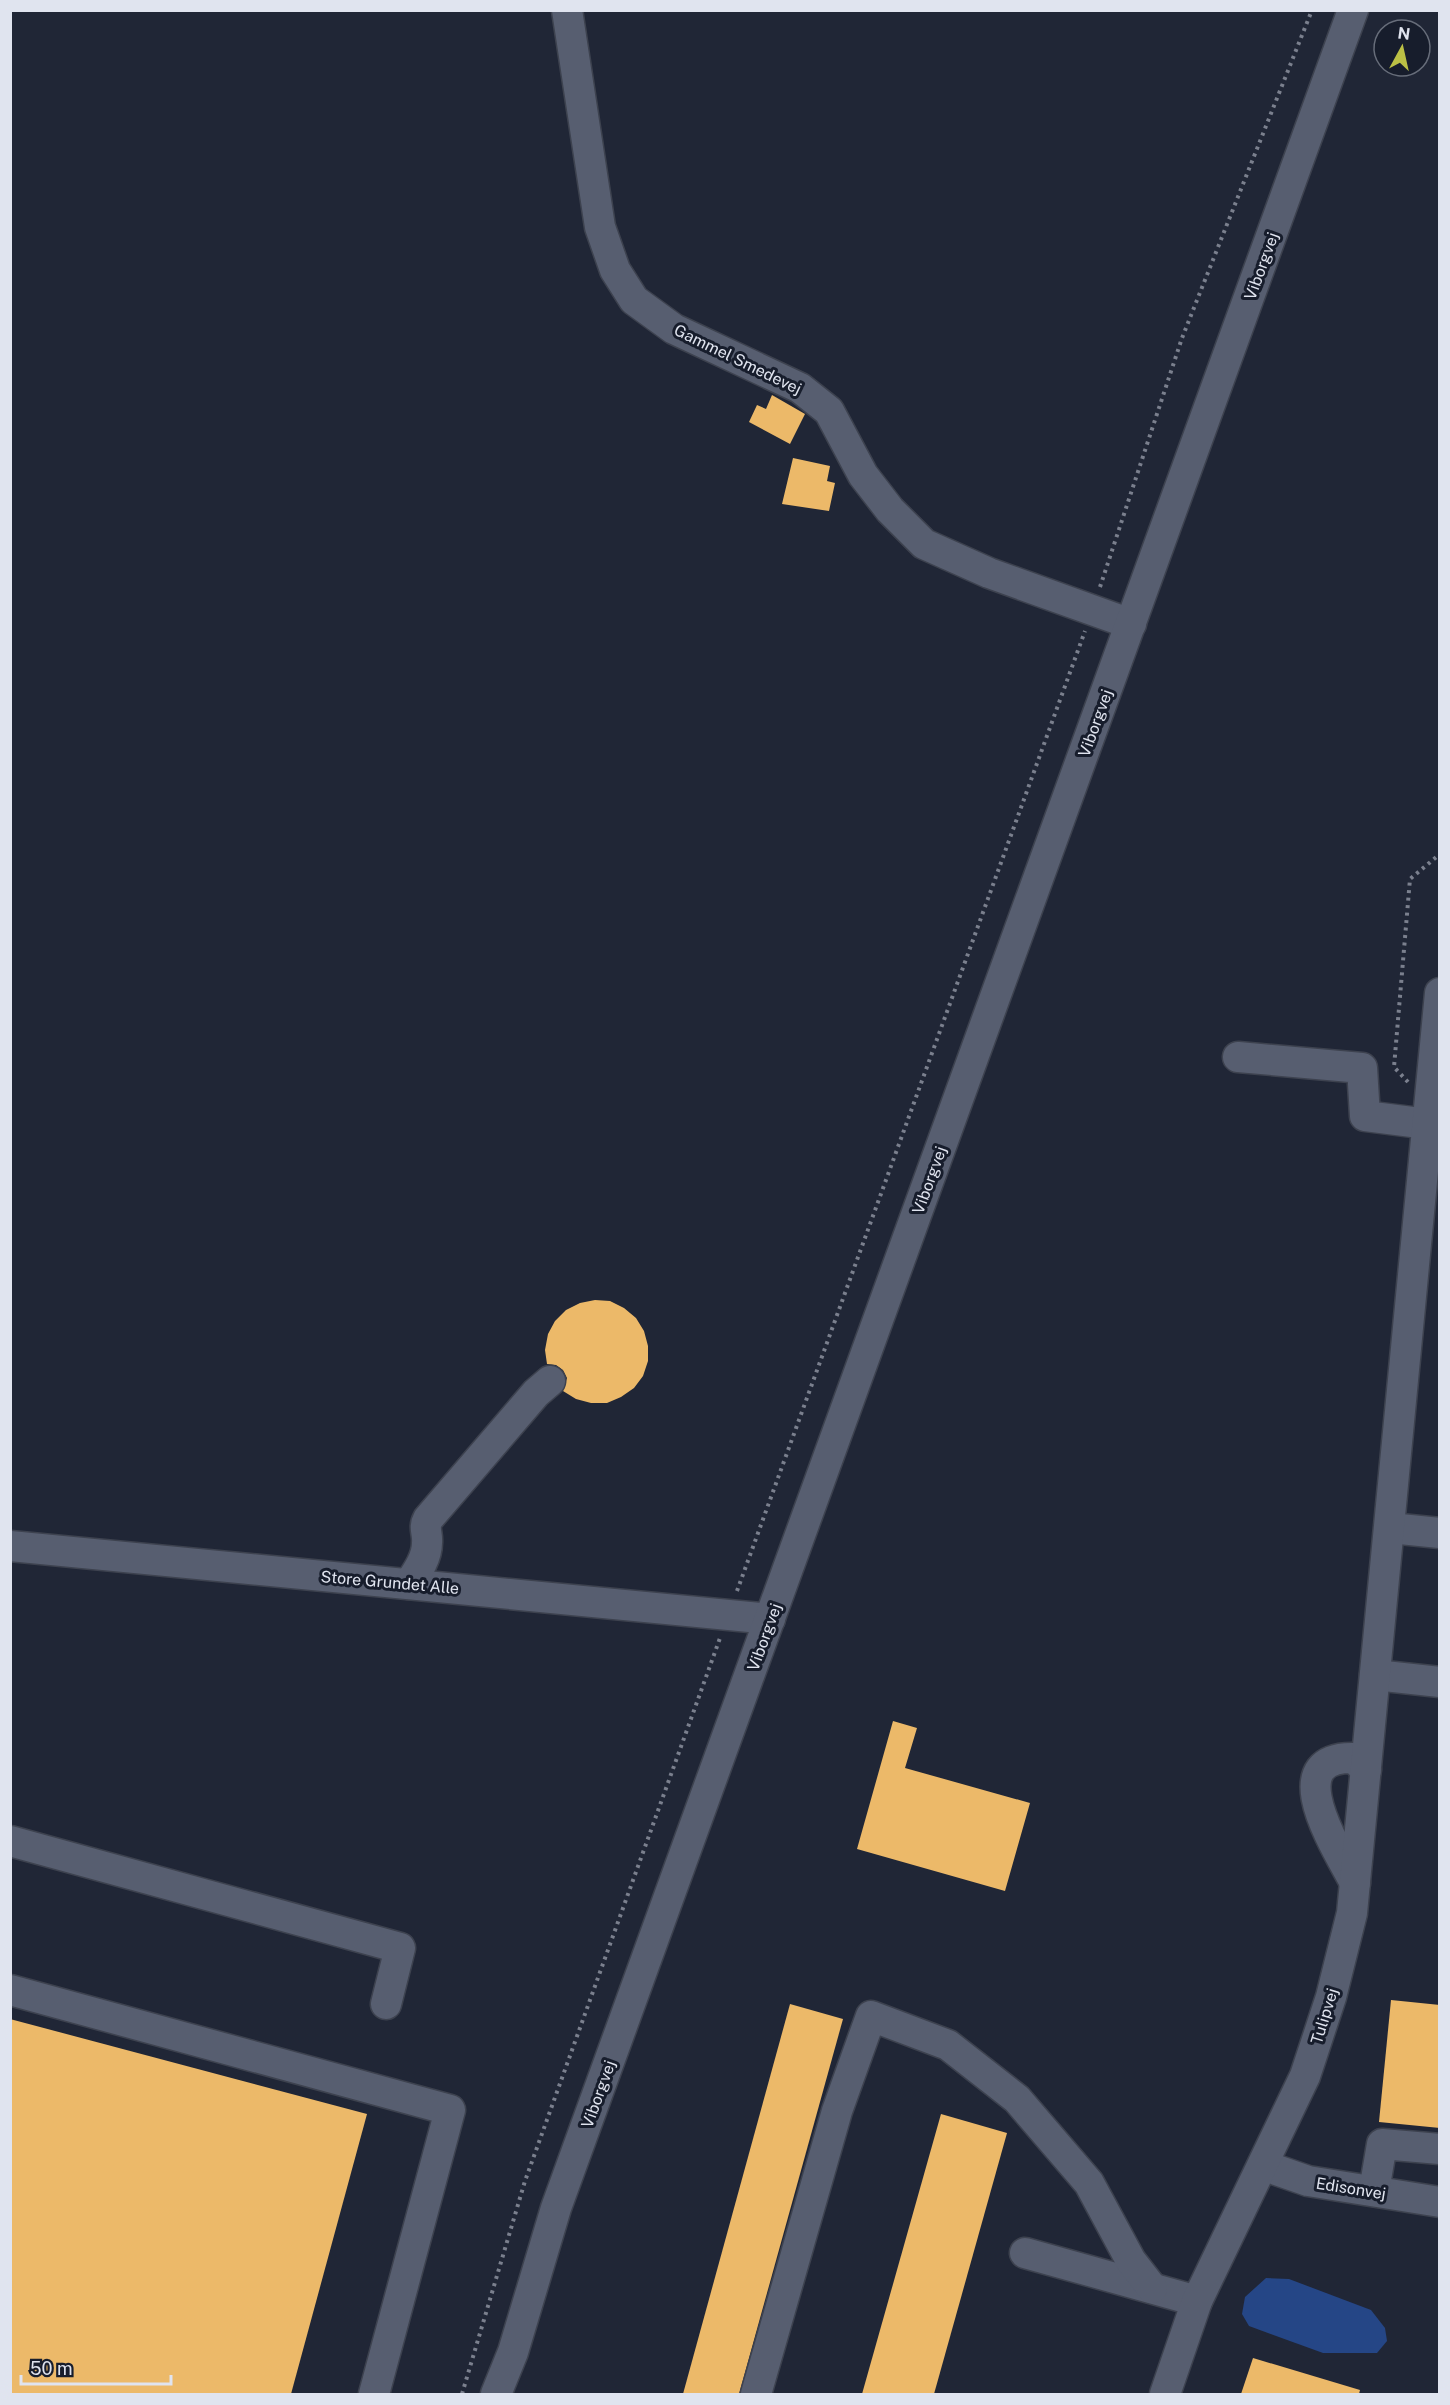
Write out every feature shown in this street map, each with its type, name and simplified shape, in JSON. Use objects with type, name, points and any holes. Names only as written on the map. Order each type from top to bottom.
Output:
[{"type":"street","name":"Gammel Smedevej","points":[[567,10],[600,227],[615,270],[634,300],[674,329],[800,388],[829,411],[863,475],[890,510],[924,544],[988,573],[1131,624]]},
{"type":"street","name":"Viborgvej","points":[[496,2394],[513,2352],[556,2208],[1353,10]]},
{"type":"street","name":"Tulipvej","points":[[1165,2394],[1197,2301],[1265,2166],[1305,2076],[1320,2031],[1352,1913],[1381,1610],[1430,1192],[1432,1108],[1440,993]]},
{"type":"street","points":[[1238,1057],[1362,1068],[1365,1116],[1432,1108]]},
{"type":"street","points":[[409,1584],[425,1556],[427,1543],[424,1526],[428,1519],[536,1393],[550,1381]]},
{"type":"street","points":[[1390,1528],[1440,1533]]},
{"type":"street","name":"Store Grundet Alle","points":[[10,1546],[770,1619]]},
{"type":"street","points":[[1375,1675],[1440,1682]]},
{"type":"street","points":[[1355,1883],[1316,1806],[1316,1782],[1323,1766],[1338,1758],[1354,1758],[1366,1770]]},
{"type":"street","points":[[10,1841],[400,1948],[386,2004]]},
{"type":"street","points":[[10,1990],[450,2110],[374,2394]]},
{"type":"street","points":[[756,2394],[837,2111],[871,2016],[948,2045],[1017,2099],[1089,2183],[1131,2261],[1152,2288]]},
{"type":"street","points":[[1374,2192],[1382,2144],[1440,2149]]},
{"type":"street","name":"Edisonvej","points":[[1265,2166],[1308,2181],[1440,2202]]},
{"type":"street","points":[[1025,2253],[1197,2301]]},
{"type":"street","name":"Viborgvej","points":[[505,2394],[513,2352]]},
{"type":"path","points":[[462,2394],[525,2181],[1093,609],[1182,338],[1312,10]]},
{"type":"water","points":[[1266,2278],[1289,2279],[1371,2310],[1385,2328],[1387,2341],[1377,2353],[1323,2353],[1249,2326],[1242,2314],[1245,2297]]},
{"type":"building","points":[[772,395],[805,414],[790,444],[749,422],[757,405],[766,409]]},
{"type":"building","points":[[793,458],[830,466],[827,481],[835,483],[829,511],[782,504]]},
{"type":"building","points":[[595,1300],[610,1301],[624,1308],[636,1318],[644,1331],[648,1346],[648,1361],[643,1376],[634,1388],[607,1403],[591,1403],[576,1399],[563,1391],[567,1378],[563,1370],[556,1365],[547,1364],[545,1350],[548,1334],[555,1321],[566,1310],[580,1303]]},
{"type":"building","points":[[893,1721],[917,1728],[905,1768],[1030,1803],[1005,1891],[857,1849]]},
{"type":"building","points":[[1391,2000],[1440,2005],[1440,2128],[1379,2122]]},
{"type":"building","points":[[790,2004],[843,2019],[739,2394],[683,2394]]},
{"type":"building","points":[[10,2019],[367,2114],[291,2394],[10,2394]]},
{"type":"building","points":[[941,2114],[1007,2133],[934,2394],[862,2394]]},
{"type":"building","points":[[1253,2358],[1360,2390],[1359,2394],[1241,2394]]}]
